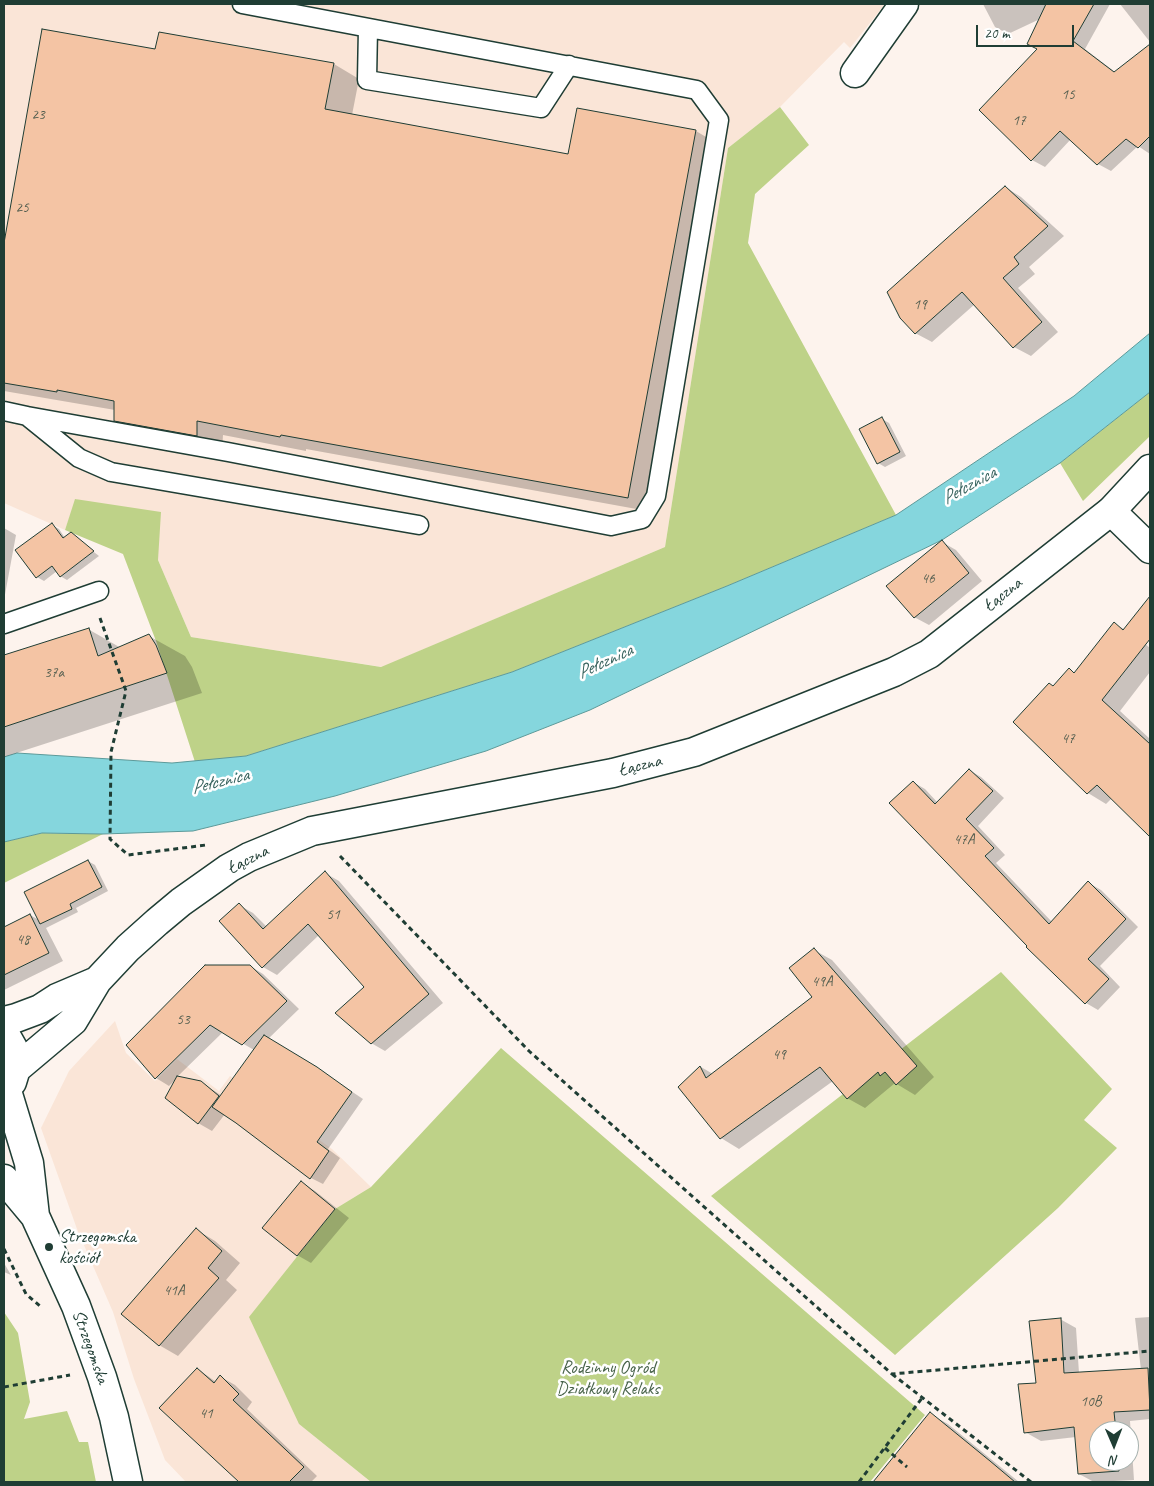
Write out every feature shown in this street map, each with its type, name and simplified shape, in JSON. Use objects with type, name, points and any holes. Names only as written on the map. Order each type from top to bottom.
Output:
[{"type":"street","points":[[855,73],[904,4]]},
{"type":"street","name":"Łączna","points":[[16,1069],[73,1022],[97,982],[128,948],[181,902],[248,857],[312,831],[614,773],[694,752],[894,672],[929,654],[1111,511],[1150,469]]},
{"type":"street","points":[[1111,511],[1150,548]]},
{"type":"street","name":"Łączna","points":[[4,1021],[40,1008],[57,998],[97,982]]},
{"type":"street","points":[[4,1032],[14,1048],[16,1069],[6,1096]]},
{"type":"street","name":"Strzegomska","points":[[6,1096],[28,1163],[35,1216]]},
{"type":"street","name":"Strzegomska","points":[[4,1180],[35,1216],[76,1306],[102,1377],[114,1417],[128,1482]]},
{"type":"lane","points":[[4,411],[610,526],[642,519],[656,496],[718,120],[697,90],[368,28],[269,6],[242,4]]},
{"type":"lane","points":[[368,28],[367,80],[541,108],[569,65]]},
{"type":"lane","points":[[26,416],[79,458],[111,472],[419,525]]},
{"type":"lane","points":[[4,624],[99,591]]},
{"type":"path","points":[[99,612],[126,691],[111,752],[110,839],[128,855],[211,845]]},
{"type":"path","points":[[335,851],[529,1051],[892,1374],[1031,1482]]},
{"type":"path","points":[[4,1249],[26,1294],[47,1312]]},
{"type":"path","points":[[892,1374],[1150,1350]]},
{"type":"path","points":[[4,1387],[76,1374]]},
{"type":"path","points":[[859,1482],[922,1398]]},
{"type":"path","points":[[884,1448],[907,1467]]},
{"type":"shaded area","points":[[4,4],[885,4],[850,48],[844,42],[780,107],[728,148],[665,547],[382,667],[191,637],[158,560],[76,499],[65,530],[4,503]]},
{"type":"shaded area","points":[[115,1021],[126,1053],[155,1081],[177,1059],[219,1091],[230,1076],[332,1149],[371,1187],[335,1209],[299,1424],[371,1482],[186,1482],[165,1460],[134,1379],[113,1312],[77,1229],[41,1128],[69,1071]]},
{"type":"green space","points":[[780,107],[809,145],[755,194],[748,243],[896,515],[727,586],[512,672],[246,756],[195,762],[156,641],[123,554],[65,530],[75,499],[161,512],[158,560],[191,637],[381,667],[665,547],[728,148]]},
{"type":"green space","points":[[1150,392],[1150,436],[1083,501],[1060,463]]},
{"type":"green space","points":[[42,833],[103,834],[4,883],[4,842]]},
{"type":"green space","points":[[1001,972],[1112,1089],[1084,1120],[1117,1148],[1058,1208],[895,1355],[711,1196]]},
{"type":"green space","name":"Rodzinny Ogród Działkowy Relaks","points":[[501,1048],[925,1415],[870,1482],[371,1482],[299,1424],[249,1317],[335,1209],[371,1187]]},
{"type":"green space","points":[[4,1312],[18,1333],[30,1402],[24,1419],[67,1411],[79,1442],[88,1442],[96,1482],[4,1482]]},
{"type":"water","name":"Pełcznica","points":[[1150,333],[1150,392],[1060,463],[942,540],[590,710],[486,751],[335,796],[193,831],[103,834],[42,833],[4,842],[4,757],[17,753],[172,763],[246,756],[512,672],[727,586],[896,515],[1074,396]]},
{"type":"building","points":[[1046,4],[1094,4],[1073,41],[1114,72],[1150,44],[1150,136],[1138,148],[1126,139],[1097,165],[1060,131],[1031,161],[979,110],[1037,49],[1027,44]]},
{"type":"building","points":[[42,29],[155,49],[159,32],[334,63],[325,109],[568,154],[577,108],[696,130],[628,498],[197,421],[197,436],[114,421],[114,401],[57,390],[57,392],[4,383],[4,243]]},
{"type":"building","points":[[1005,186],[1048,226],[1014,257],[1019,264],[1003,278],[1042,322],[1013,348],[962,292],[915,334],[900,318],[887,292]]},
{"type":"building","points":[[882,417],[900,452],[877,464],[859,429]]},
{"type":"building","points":[[52,523],[63,538],[71,532],[94,551],[60,577],[52,566],[36,578],[15,550]]},
{"type":"building","points":[[942,540],[969,573],[914,618],[886,586]]},
{"type":"building","points":[[1150,596],[1150,639],[1102,700],[1150,744],[1150,837],[1097,785],[1087,794],[1013,722],[1049,683],[1053,686],[1069,668],[1074,673],[1114,622],[1123,630]]},
{"type":"building","points":[[89,628],[98,656],[149,634],[156,645],[167,673],[4,727],[4,655]]},
{"type":"building","points":[[969,769],[993,791],[966,819],[994,848],[985,856],[1049,924],[1088,881],[1126,919],[1088,959],[1109,979],[1085,1004],[1026,947],[889,803],[913,781],[935,804]]},
{"type":"building","points":[[88,860],[102,887],[70,904],[72,909],[40,924],[24,892]]},
{"type":"building","points":[[325,871],[429,994],[371,1044],[335,1013],[364,987],[308,924],[262,968],[219,921],[239,903],[263,929]]},
{"type":"building","points":[[30,914],[49,953],[4,975],[4,927]]},
{"type":"building","points":[[814,948],[917,1066],[896,1085],[885,1072],[880,1076],[878,1072],[847,1099],[820,1067],[720,1139],[678,1087],[700,1066],[706,1078],[812,997],[789,968]]},
{"type":"building","points":[[205,965],[250,965],[287,1001],[242,1045],[210,1025],[155,1079],[126,1045]]},
{"type":"building","points":[[264,1035],[317,1067],[352,1092],[317,1142],[329,1151],[310,1179],[212,1107]]},
{"type":"building","points":[[177,1076],[201,1081],[219,1096],[198,1124],[165,1098]]},
{"type":"building","points":[[301,1181],[335,1209],[297,1256],[262,1228]]},
{"type":"building","points":[[196,1228],[222,1251],[208,1268],[219,1278],[159,1346],[121,1314]]},
{"type":"building","points":[[1061,1318],[1064,1373],[1148,1368],[1150,1410],[1114,1412],[1115,1421],[1089,1421],[1089,1471],[1119,1471],[1078,1474],[1074,1427],[1024,1433],[1018,1384],[1036,1383],[1029,1321]]},
{"type":"building","points":[[197,1368],[214,1383],[220,1375],[239,1394],[233,1400],[304,1467],[289,1482],[239,1482],[159,1408]]},
{"type":"building","points":[[930,1412],[990,1461],[1015,1482],[873,1482]]},
{"type":"place","name":"Strzegomska kościół","points":[[49,1247]]}]
